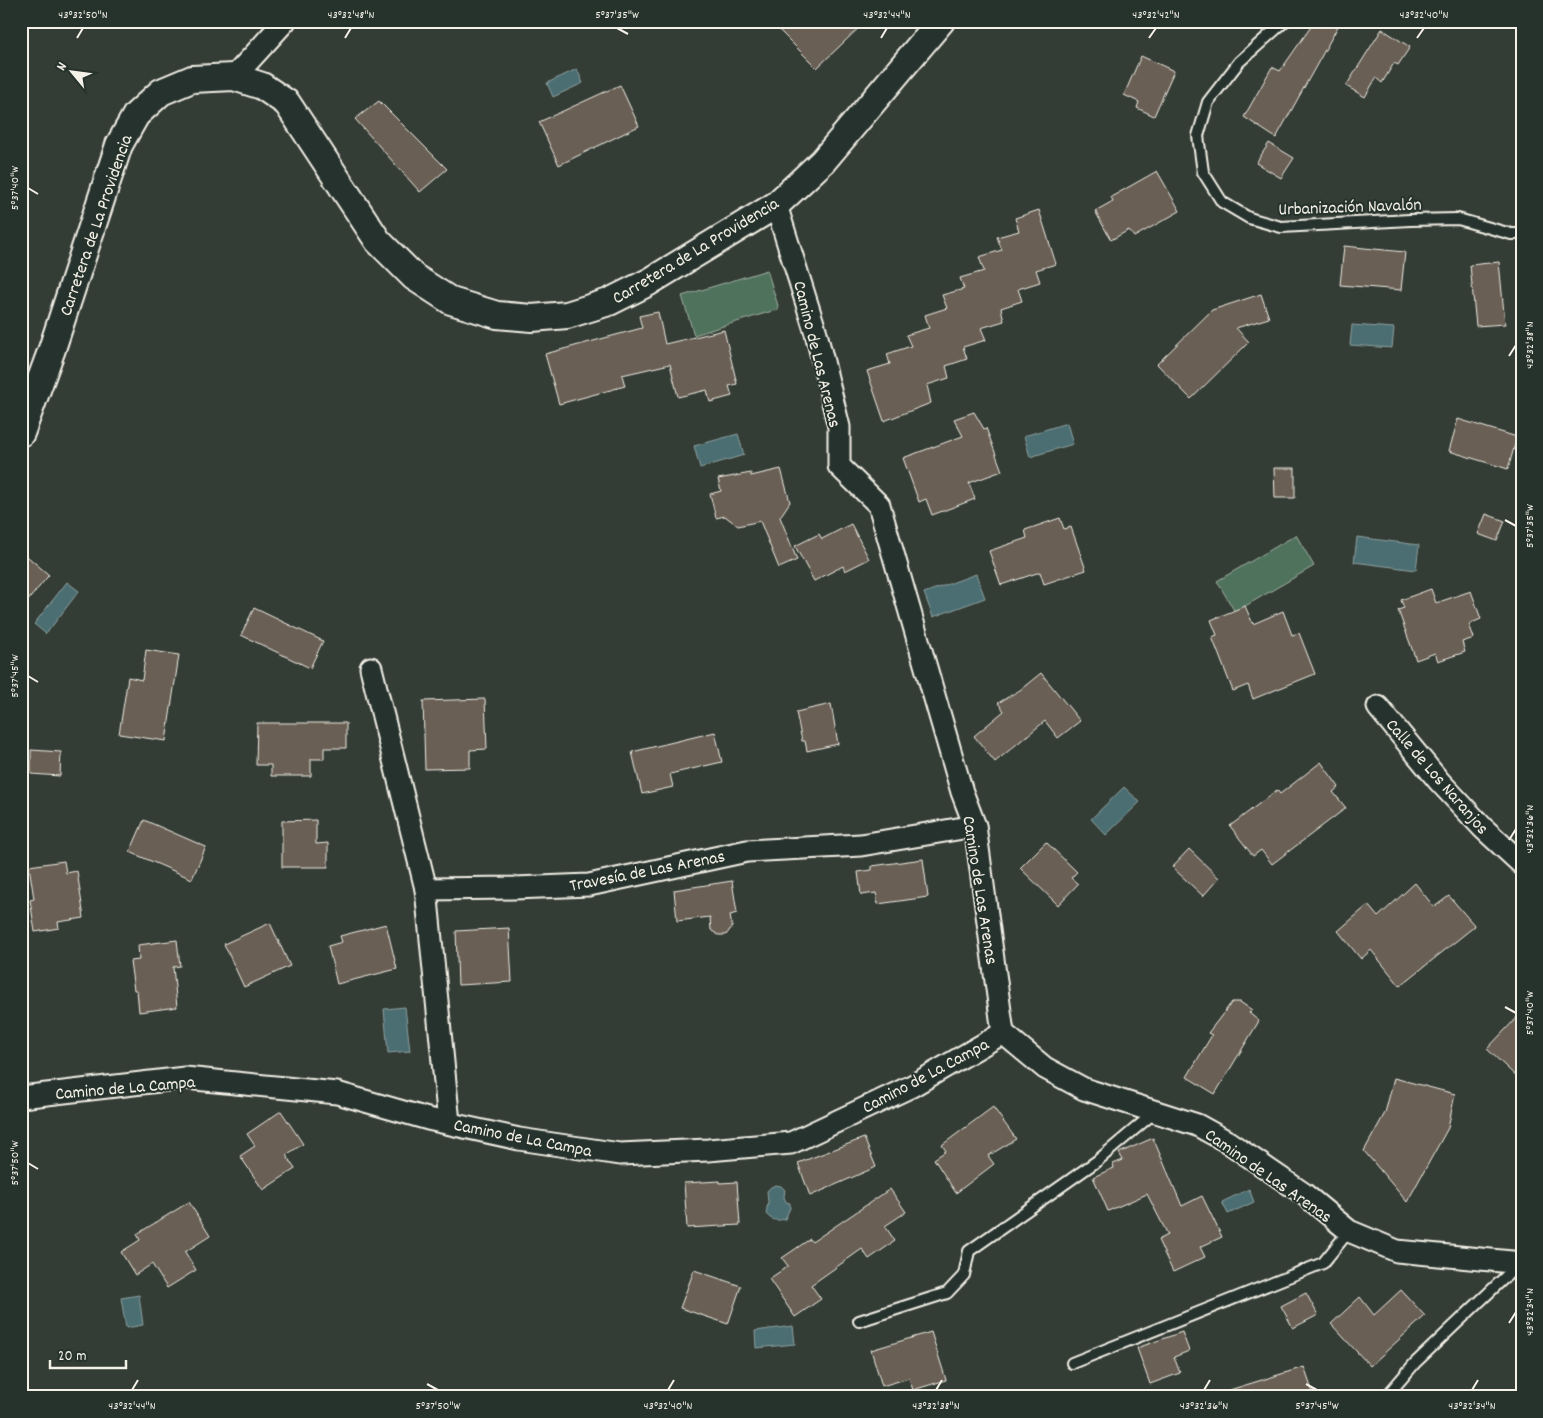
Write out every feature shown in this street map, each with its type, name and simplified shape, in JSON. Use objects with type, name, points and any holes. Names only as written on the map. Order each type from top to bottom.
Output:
[{"type":"street","points":[[234,77],[285,21]]},
{"type":"street","name":"Carretera de La Providencia","points":[[21,433],[52,349],[119,144],[136,115],[161,92],[192,79],[234,77],[262,86],[287,103],[378,241],[414,277],[451,300],[497,315],[532,318],[559,316],[568,315],[608,302],[649,282],[776,205],[823,161],[941,21]]},
{"type":"street","name":"Camino de Las Arenas","points":[[776,205],[816,333],[838,427],[839,466],[879,505],[962,792],[975,826],[1003,1033],[1045,1068],[1084,1090],[1197,1125],[1228,1142],[1304,1194],[1349,1231],[1397,1251],[1521,1263]]},
{"type":"street","points":[[371,668],[426,889],[449,1123]]},
{"type":"street","name":"Calle de Los Naranjos","points":[[1378,706],[1439,781],[1483,828],[1522,864]]},
{"type":"street","name":"Travesía de Las Arenas","points":[[426,889],[589,885],[747,851],[861,845],[975,826]]},
{"type":"street","name":"Camino de La Campa","points":[[21,1097],[184,1078],[337,1092],[428,1119],[519,1139],[620,1154],[791,1143],[912,1086],[1003,1033]]},
{"type":"lane","name":"Urbanización Navalón","points":[[1285,21],[1239,62],[1208,102],[1198,136],[1204,172],[1222,202],[1249,218],[1281,227],[1458,219],[1511,234],[1522,234]]},
{"type":"lane","points":[[859,1321],[947,1293],[964,1275],[969,1251],[1097,1161],[1154,1112]]},
{"type":"lane","points":[[1072,1363],[1323,1263],[1349,1231]]},
{"type":"lane","points":[[1386,1397],[1415,1363],[1521,1263]]},
{"type":"green space","points":[[767,270],[779,309],[694,335],[682,296]]},
{"type":"green space","points":[[1296,535],[1314,566],[1235,612],[1217,581]]},
{"type":"water","points":[[577,69],[583,83],[553,97],[547,83]]},
{"type":"water","points":[[1352,325],[1394,328],[1392,348],[1350,345]]},
{"type":"water","points":[[1067,423],[1073,444],[1030,457],[1024,436]]},
{"type":"water","points":[[738,434],[744,455],[700,468],[694,446]]},
{"type":"water","points":[[1357,537],[1419,545],[1416,570],[1354,562]]},
{"type":"water","points":[[976,574],[985,598],[933,617],[924,593]]},
{"type":"water","points":[[67,582],[79,591],[46,634],[34,624]]},
{"type":"water","points":[[1124,787],[1140,802],[1106,835],[1091,819]]},
{"type":"water","points":[[405,1007],[410,1051],[388,1053],[384,1009]]},
{"type":"water","points":[[776,1185],[781,1186],[785,1190],[784,1197],[786,1202],[790,1203],[785,1219],[780,1220],[775,1220],[766,1214],[767,1191]]},
{"type":"water","points":[[1249,1189],[1254,1202],[1228,1214],[1222,1202]]},
{"type":"water","points":[[139,1295],[143,1325],[126,1328],[121,1298]]},
{"type":"water","points":[[793,1326],[795,1344],[756,1348],[755,1331]]},
{"type":"building","points":[[770,21],[866,21],[817,68]]},
{"type":"building","points":[[1315,21],[1341,21],[1276,138],[1244,117],[1272,67],[1280,71]]},
{"type":"building","points":[[1382,29],[1410,47],[1398,65],[1394,63],[1382,83],[1376,78],[1365,97],[1346,86]]},
{"type":"building","points":[[1141,56],[1174,71],[1154,116],[1137,108],[1139,102],[1124,95]]},
{"type":"building","points":[[620,85],[639,126],[559,165],[539,122]]},
{"type":"building","points":[[379,101],[447,169],[420,192],[355,119]]},
{"type":"building","points":[[1269,143],[1294,158],[1281,178],[1256,163]]},
{"type":"building","points":[[1157,171],[1180,211],[1134,237],[1129,230],[1111,240],[1095,211],[1113,201],[1111,197]]},
{"type":"building","points":[[1039,210],[1056,264],[1036,270],[1040,282],[1018,289],[1022,301],[1001,308],[1004,321],[981,328],[986,340],[963,347],[967,359],[946,366],[949,378],[927,385],[931,403],[884,421],[867,371],[890,364],[887,354],[911,346],[906,335],[929,328],[925,315],[947,308],[942,295],[964,289],[960,278],[984,271],[979,257],[1002,250],[997,237],[1019,231],[1015,218]]},
{"type":"building","points":[[1344,246],[1405,252],[1401,290],[1340,285]]},
{"type":"building","points":[[1499,262],[1505,324],[1476,326],[1470,265]]},
{"type":"building","points":[[1261,294],[1269,318],[1236,328],[1249,342],[1191,399],[1157,364],[1212,310]]},
{"type":"building","points":[[658,312],[665,344],[724,330],[737,384],[729,386],[732,396],[710,402],[707,390],[678,397],[670,364],[622,375],[625,386],[559,404],[545,354],[642,328],[639,316]]},
{"type":"building","points":[[974,412],[984,429],[986,428],[1002,471],[969,483],[975,499],[932,515],[926,499],[919,502],[903,458],[963,436],[954,419]]},
{"type":"building","points":[[1458,419],[1517,437],[1508,469],[1449,451]]},
{"type":"building","points":[[1274,468],[1295,468],[1295,498],[1275,498]]},
{"type":"building","points":[[781,469],[790,502],[780,517],[797,560],[779,568],[760,521],[738,526],[725,516],[716,518],[710,494],[721,491],[718,479],[751,473],[751,476]]},
{"type":"building","points":[[1486,514],[1505,521],[1497,541],[1478,534]]},
{"type":"building","points":[[1060,518],[1064,529],[1071,527],[1086,570],[1044,584],[1040,572],[1001,585],[989,551],[1027,538],[1025,530]]},
{"type":"building","points":[[851,524],[869,559],[845,571],[843,566],[814,581],[795,546],[819,534],[822,539]]},
{"type":"building","points":[[21,551],[49,575],[21,609]]},
{"type":"building","points":[[1431,589],[1436,603],[1471,591],[1481,619],[1469,624],[1474,638],[1462,642],[1465,652],[1438,661],[1435,653],[1416,660],[1398,610],[1404,608],[1401,600]]},
{"type":"building","points":[[1245,606],[1253,624],[1283,611],[1292,635],[1299,633],[1315,674],[1253,699],[1248,685],[1233,691],[1212,637],[1217,635],[1211,620]]},
{"type":"building","points":[[254,608],[323,641],[310,668],[241,635]]},
{"type":"building","points":[[146,650],[179,655],[166,741],[119,734],[128,677],[142,680]]},
{"type":"building","points":[[1041,673],[1080,721],[1058,738],[1045,721],[995,762],[974,736],[1004,711],[998,703],[1020,690]]},
{"type":"building","points":[[485,699],[487,749],[470,750],[470,768],[425,769],[423,701]]},
{"type":"building","points":[[831,704],[838,744],[807,751],[805,741],[802,741],[796,712]]},
{"type":"building","points":[[257,723],[346,723],[346,748],[324,748],[324,759],[311,759],[311,776],[271,776],[271,765],[256,765]]},
{"type":"building","points":[[715,732],[722,762],[670,774],[673,787],[642,794],[632,752]]},
{"type":"building","points":[[31,750],[61,752],[60,776],[31,774]]},
{"type":"building","points":[[1321,762],[1339,787],[1333,792],[1346,808],[1272,864],[1261,850],[1253,856],[1230,826],[1277,790],[1280,794]]},
{"type":"building","points":[[144,820],[206,847],[192,879],[130,852]]},
{"type":"building","points":[[316,820],[316,844],[328,843],[328,867],[282,867],[282,821]]},
{"type":"building","points":[[1046,842],[1077,872],[1071,878],[1078,884],[1058,905],[1020,868]]},
{"type":"building","points":[[1189,849],[1219,878],[1203,896],[1172,867]]},
{"type":"building","points":[[923,859],[928,897],[878,904],[876,893],[861,895],[858,872],[872,870],[872,866]]},
{"type":"building","points":[[64,861],[66,873],[77,871],[84,918],[58,922],[59,928],[35,932],[30,900],[34,899],[29,866]]},
{"type":"building","points":[[732,881],[737,913],[730,915],[732,927],[726,935],[718,935],[711,930],[710,917],[677,921],[674,890]]},
{"type":"building","points":[[1415,883],[1434,907],[1449,896],[1475,926],[1400,986],[1371,950],[1361,959],[1338,931],[1368,905],[1378,917]]},
{"type":"building","points":[[270,923],[290,966],[244,987],[224,944]]},
{"type":"building","points":[[386,924],[397,969],[337,984],[328,946],[342,942],[340,936]]},
{"type":"building","points":[[509,928],[512,982],[458,985],[456,931]]},
{"type":"building","points":[[177,940],[180,966],[173,967],[177,1007],[139,1012],[137,990],[134,990],[130,961],[139,960],[138,945]]},
{"type":"building","points":[[1232,1002],[1240,1002],[1252,1010],[1249,1013],[1259,1021],[1215,1094],[1187,1077],[1212,1035],[1208,1033]]},
{"type":"building","points":[[1522,1012],[1522,1082],[1487,1049]]},
{"type":"building","points":[[1394,1078],[1455,1094],[1448,1128],[1407,1202],[1364,1151],[1385,1113]]},
{"type":"building","points":[[993,1107],[1016,1139],[988,1156],[994,1164],[956,1193],[934,1159],[946,1151],[942,1145]]},
{"type":"building","points":[[281,1111],[303,1144],[286,1155],[295,1169],[263,1190],[240,1156],[255,1146],[247,1134]]},
{"type":"building","points":[[864,1138],[876,1167],[810,1196],[798,1163]]},
{"type":"building","points":[[1153,1138],[1182,1206],[1202,1196],[1222,1237],[1200,1247],[1205,1257],[1173,1272],[1158,1240],[1168,1235],[1147,1194],[1108,1211],[1093,1177],[1114,1168],[1113,1164],[1123,1160],[1119,1153]]},
{"type":"building","points":[[720,1181],[720,1183],[737,1182],[740,1225],[687,1228],[684,1183]]},
{"type":"building","points":[[890,1189],[906,1212],[885,1226],[895,1241],[869,1259],[862,1249],[811,1285],[821,1299],[795,1317],[769,1279],[788,1266],[782,1258],[810,1239],[812,1242]]},
{"type":"building","points":[[189,1202],[210,1236],[185,1252],[196,1270],[167,1288],[152,1264],[135,1275],[121,1252],[140,1240],[137,1234]]},
{"type":"building","points":[[694,1270],[741,1286],[728,1324],[680,1308]]},
{"type":"building","points":[[1401,1290],[1425,1316],[1370,1366],[1331,1324],[1360,1297],[1374,1315]]},
{"type":"building","points":[[1306,1293],[1318,1315],[1293,1328],[1281,1306]]},
{"type":"building","points":[[931,1332],[946,1380],[913,1390],[909,1378],[882,1386],[871,1350]]},
{"type":"building","points":[[1182,1332],[1189,1351],[1174,1357],[1180,1373],[1150,1384],[1137,1348]]},
{"type":"building","points":[[1304,1367],[1313,1393],[1300,1397],[1224,1397],[1223,1392]]}]
